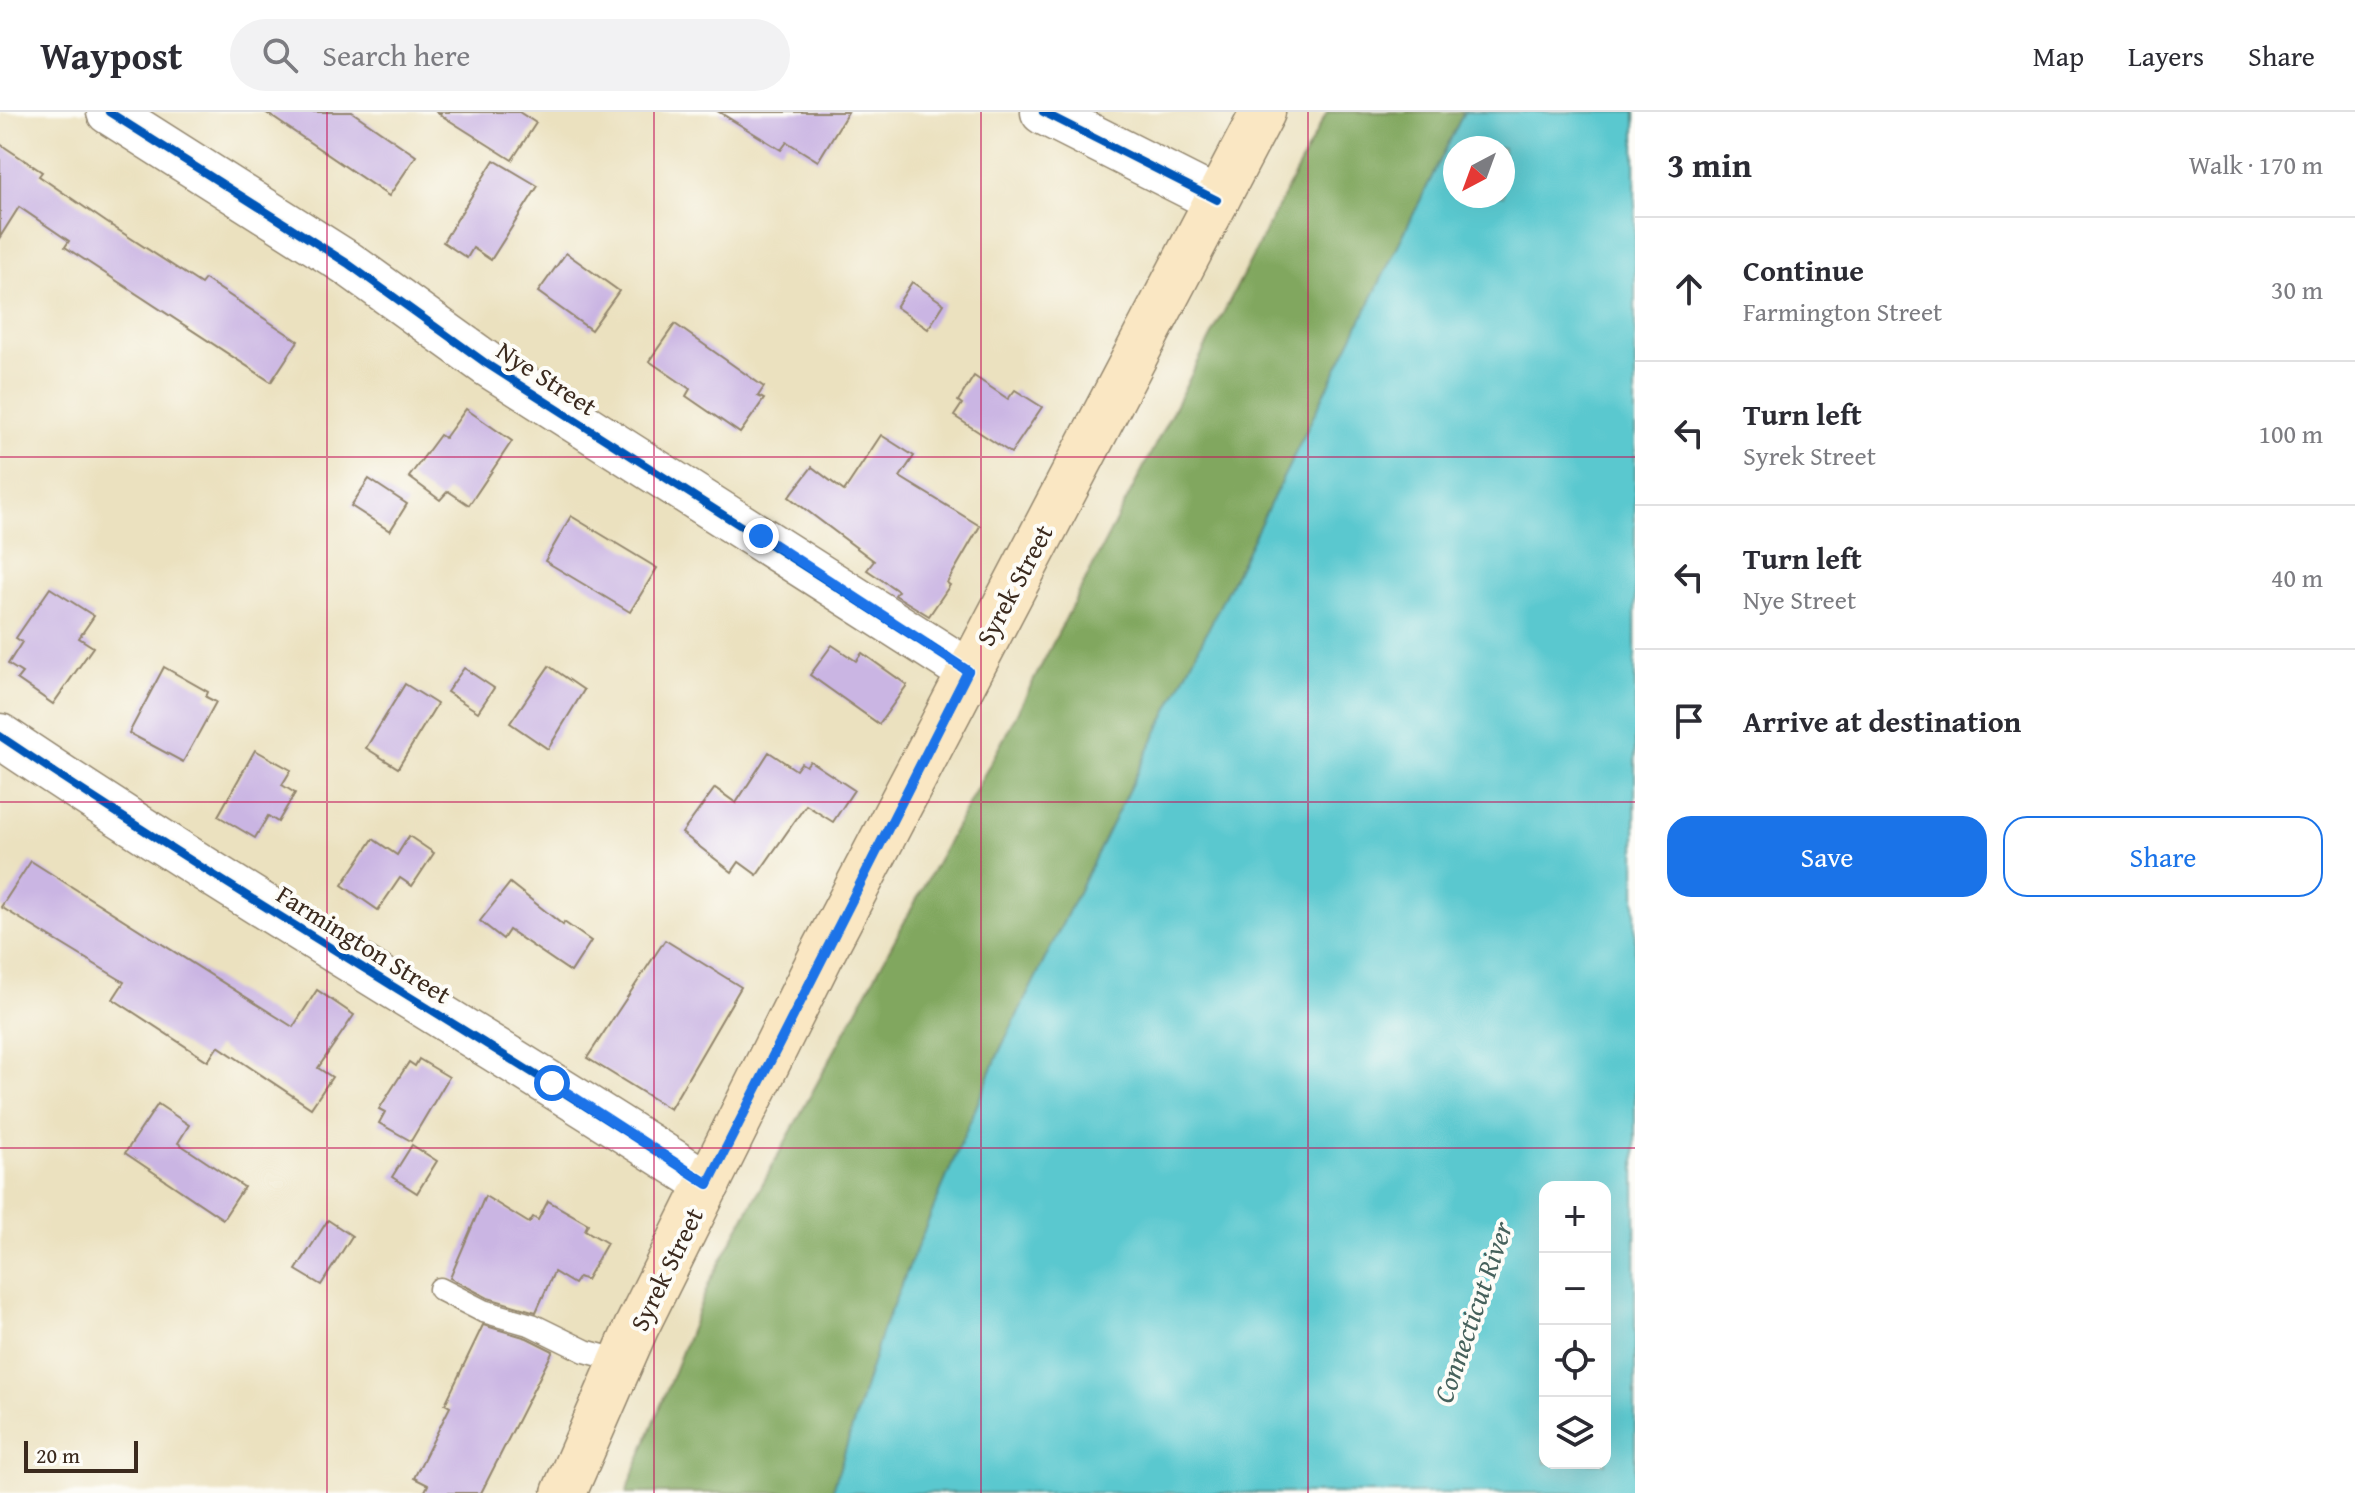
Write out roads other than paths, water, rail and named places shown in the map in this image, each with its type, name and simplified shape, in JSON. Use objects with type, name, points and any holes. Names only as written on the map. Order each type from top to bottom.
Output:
[{"type":"main road","name":"Syrek Street","points":[[564,1493],[621,1361],[708,1184],[968,671],[1263,112]]},
{"type":"street","name":"Nye Street","points":[[109,112],[347,263],[500,373],[968,671]]},
{"type":"street","points":[[1043,112],[1217,200]]},
{"type":"street","name":"Farmington Street","points":[[0,736],[138,828],[539,1075],[708,1184]]},
{"type":"lane","points":[[440,1289],[483,1311],[532,1325],[585,1351],[621,1361]]},
{"type":"water","name":"Connecticut River","points":[[1464,112],[1635,112],[1635,1493],[832,1493],[882,1331],[1000,1050],[1443,154],[1443,208],[1515,208],[1515,136],[1452,136]]}]
